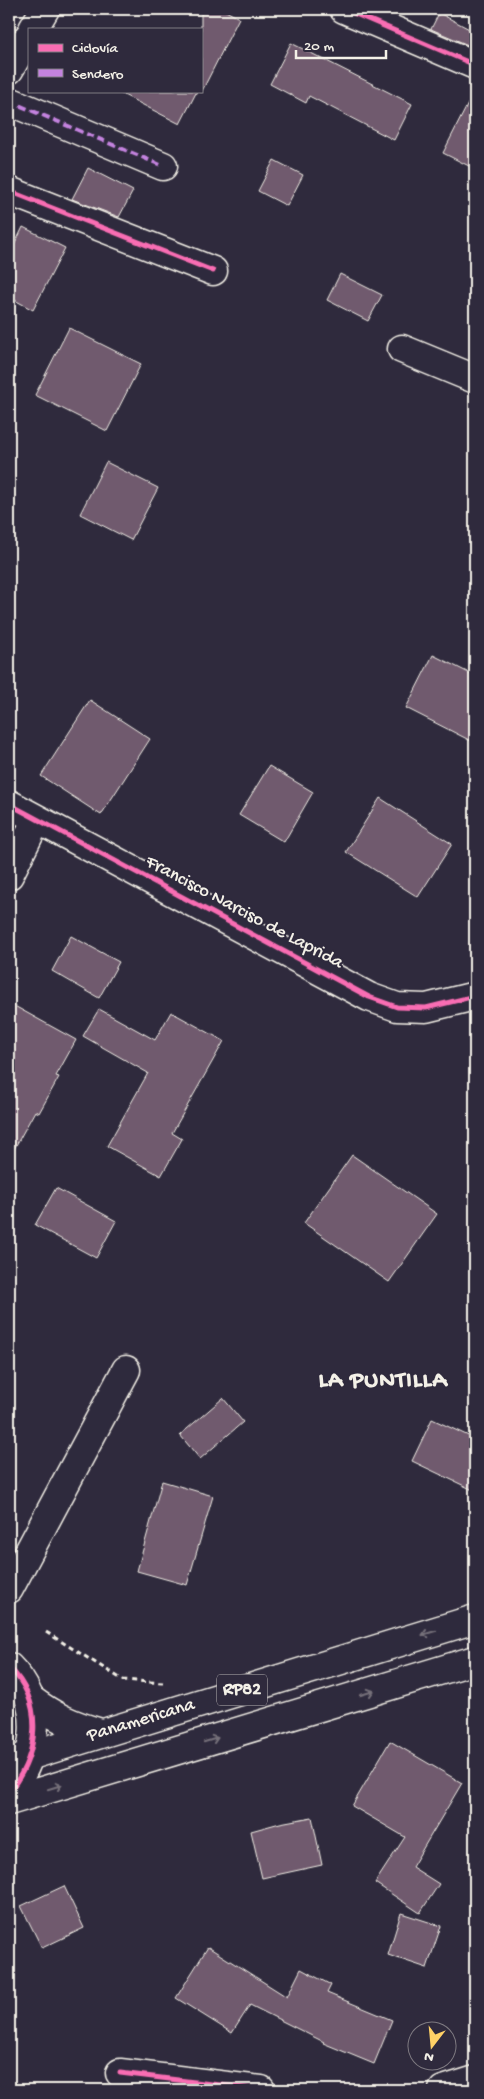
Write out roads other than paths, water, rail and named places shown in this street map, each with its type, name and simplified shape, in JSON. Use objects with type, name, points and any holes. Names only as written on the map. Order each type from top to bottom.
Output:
[{"type":"street","points":[[34,28],[45,9]]},
{"type":"street","points":[[344,9],[475,64]]},
{"type":"street","points":[[9,70],[28,38]]},
{"type":"street","points":[[9,101],[163,166]]},
{"type":"street","points":[[9,191],[213,271]]},
{"type":"street","points":[[402,349],[475,379]]},
{"type":"street","name":"Francisco Narciso de Laprida","points":[[9,804],[369,997],[397,1007],[426,1008],[475,996]]},
{"type":"street","points":[[9,876],[37,819]]},
{"type":"street","points":[[9,1589],[126,1370]]},
{"type":"street","name":"Panamericana","points":[[20,1759],[101,1732],[475,1619]]},
{"type":"street","name":"Panamericana","points":[[9,1801],[475,1660]]},
{"type":"street","points":[[9,1667],[20,1678],[30,1699],[34,1724],[20,1759],[18,1782],[9,1792]]},
{"type":"street","points":[[30,1699],[51,1715],[76,1726],[101,1732]]},
{"type":"street","points":[[120,2073],[261,2090]]},
{"type":"street","points":[[443,2090],[475,2080]]},
{"type":"district","name":"LA PUNTILLA","points":[[383,1381]]}]
